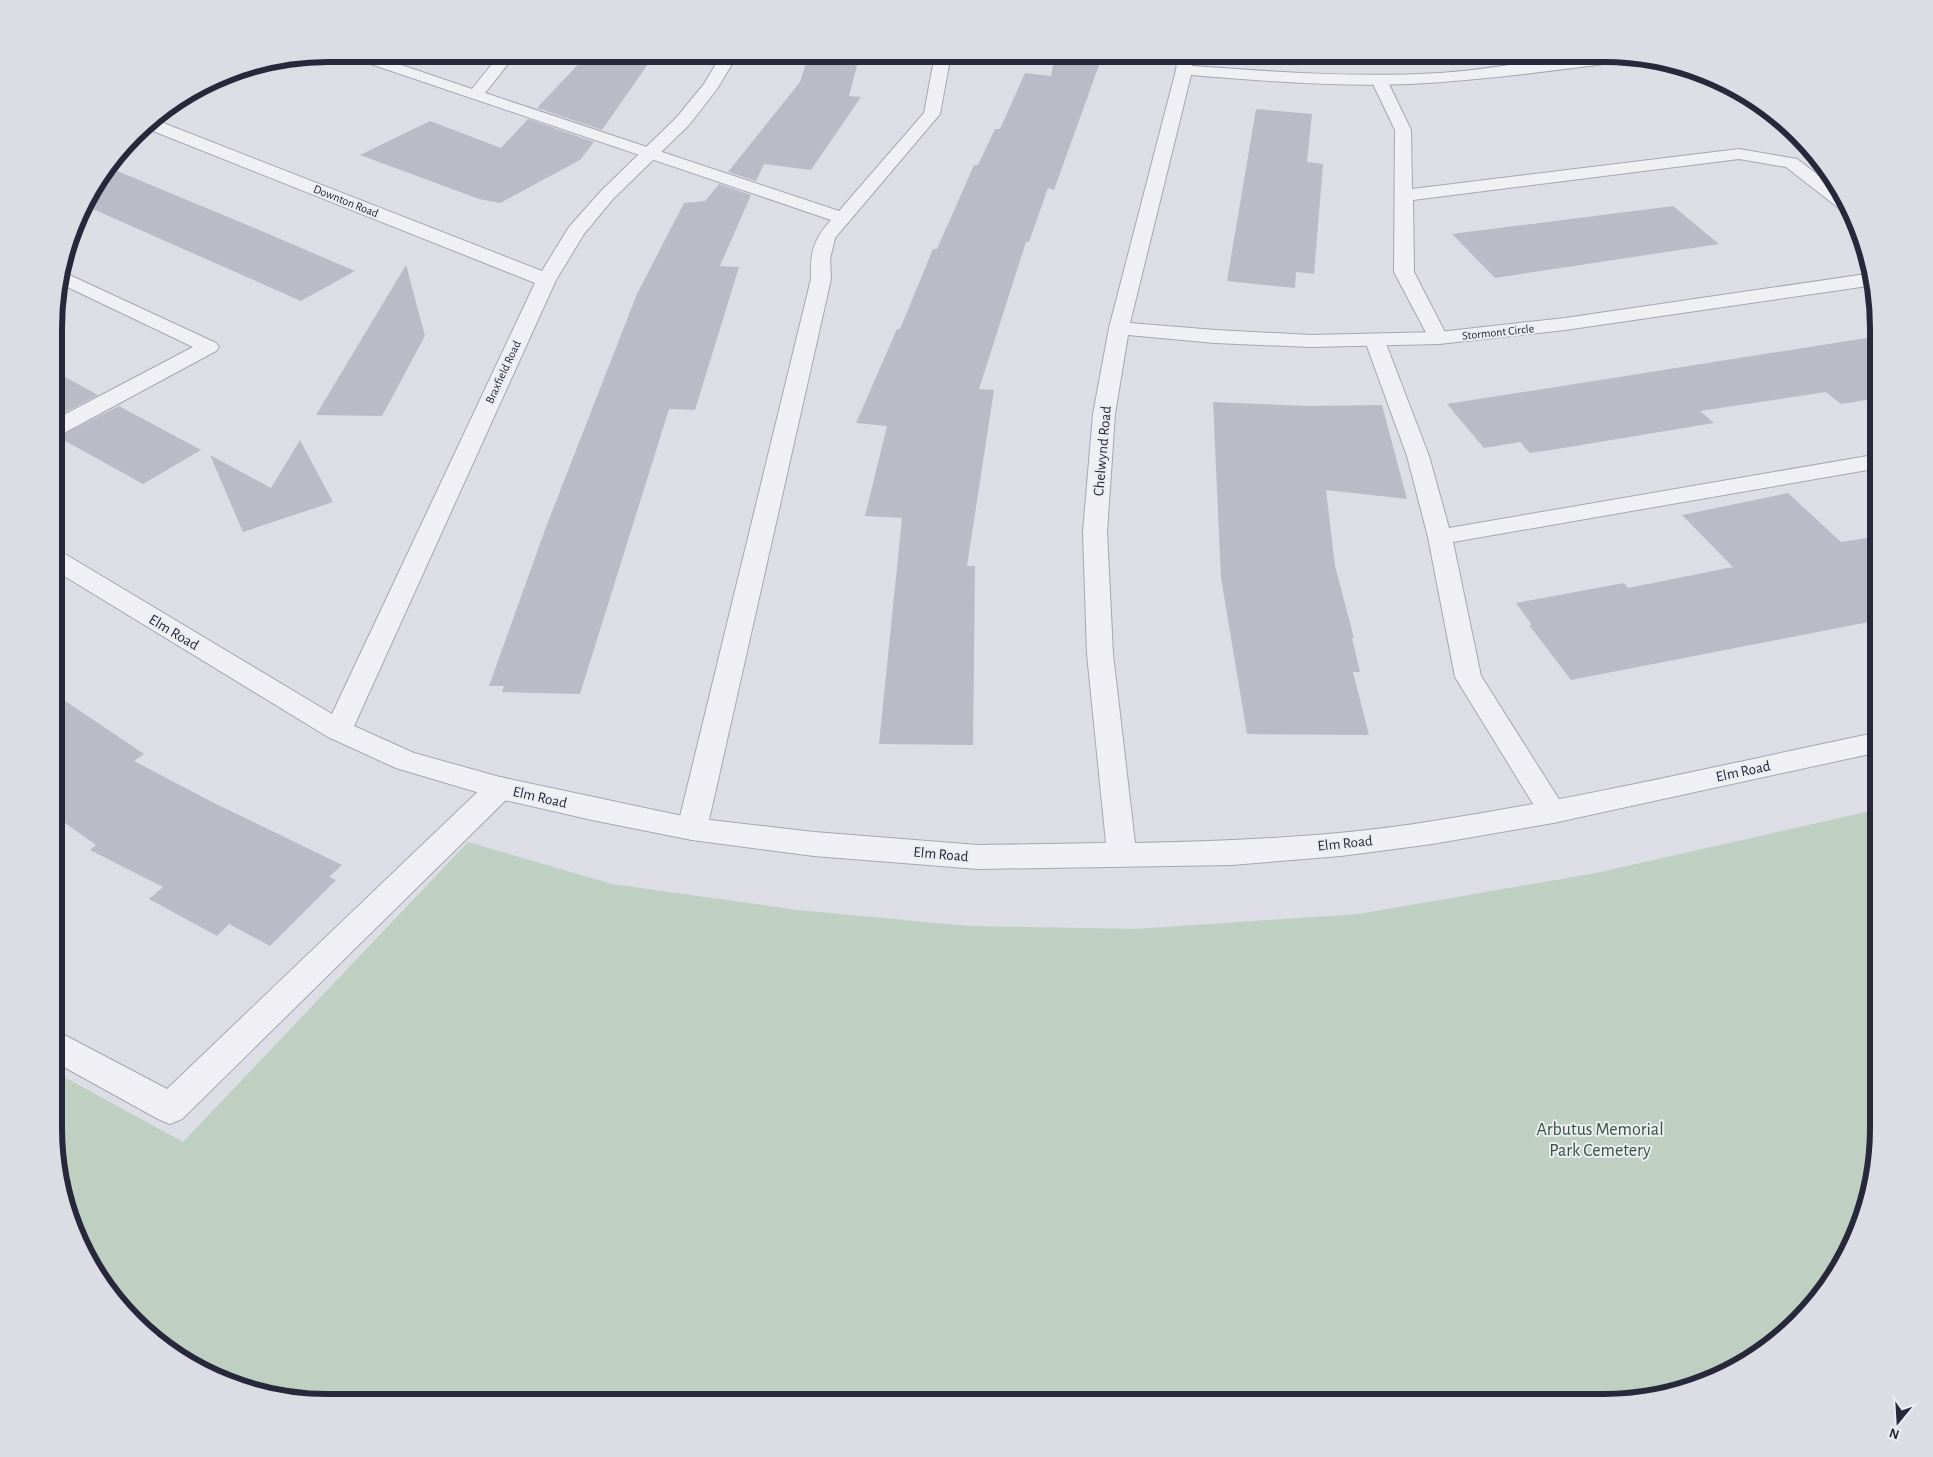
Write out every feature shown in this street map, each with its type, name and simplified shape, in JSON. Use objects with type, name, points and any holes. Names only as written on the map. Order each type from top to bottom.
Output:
[{"type":"street","points":[[378,62],[842,218]]},
{"type":"street","points":[[475,95],[502,62]]},
{"type":"street","name":"Braxfield Road","points":[[338,730],[546,280],[576,232],[607,194],[683,121],[711,86],[725,62]]},
{"type":"street","points":[[692,829],[821,279],[820,259],[826,236],[932,114],[942,62]]},
{"type":"street","points":[[1185,62],[1270,76],[1378,80],[1478,73],[1576,62]]},
{"type":"street","name":"Chelwynd Road","points":[[1122,856],[1100,654],[1095,532],[1104,414],[1119,328],[1185,62]]},
{"type":"street","points":[[1378,80],[1403,130],[1404,272],[1438,338]]},
{"type":"street","name":"Downton Road","points":[[156,127],[546,280]]},
{"type":"street","points":[[1404,196],[1739,154],[1791,163],[1836,197]]},
{"type":"street","points":[[63,424],[209,347],[68,280]]},
{"type":"street","name":"Stormont Circle","points":[[1119,328],[1206,337],[1294,341],[1375,341],[1438,338],[1515,332],[1866,280]]},
{"type":"street","points":[[1375,341],[1418,456],[1440,537],[1468,677],[1553,812]]},
{"type":"street","points":[[1440,537],[1870,463]]},
{"type":"street","name":"Elm Road","points":[[63,564],[338,730],[406,761],[500,788],[692,829],[814,844],[978,857],[1231,853],[1341,844],[1432,833],[1553,812],[1870,744]]},
{"type":"street","points":[[63,1049],[170,1108],[500,788]]},
{"type":"green space","name":"Arbutus Memorial Park Cemetery","points":[[1870,811],[1870,1146],[1865,1180],[1856,1214],[1843,1246],[1826,1276],[1804,1304],[1780,1328],[1752,1350],[1722,1367],[1690,1380],[1656,1389],[1622,1394],[311,1394],[294,1392],[243,1380],[211,1367],[181,1350],[153,1328],[129,1304],[98,1261],[77,1214],[68,1180],[63,1146],[63,1076],[183,1142],[468,842],[612,884],[797,910],[968,926],[1136,929],[1359,914],[1596,873]]},
{"type":"building","points":[[580,62],[649,62],[602,130],[537,108]]},
{"type":"building","points":[[806,62],[858,62],[849,96],[861,97],[811,170],[764,164],[756,181],[728,172],[800,82]]},
{"type":"building","points":[[1054,62],[1100,62],[1054,190],[1048,188],[1029,242],[1026,242],[979,389],[994,390],[967,566],[975,566],[973,745],[879,744],[902,518],[865,516],[887,426],[856,423],[897,329],[900,329],[933,249],[937,249],[974,165],[978,165],[995,129],[1000,129],[1025,73],[1051,76]]},
{"type":"building","points":[[1256,109],[1312,114],[1307,162],[1323,164],[1314,274],[1296,272],[1295,288],[1227,281]]},
{"type":"building","points":[[528,119],[594,142],[580,160],[500,203],[479,199],[360,155],[430,121],[501,148]]},
{"type":"building","points":[[115,170],[355,271],[301,301],[91,208]]},
{"type":"building","points":[[719,184],[751,195],[720,266],[739,267],[695,410],[669,409],[580,694],[502,692],[504,686],[489,686],[546,527],[637,294],[684,203],[705,201]]},
{"type":"building","points":[[1673,206],[1719,244],[1495,278],[1452,234]]},
{"type":"building","points":[[406,265],[425,336],[382,416],[316,415]]},
{"type":"building","points":[[1870,337],[1870,399],[1841,404],[1826,392],[1700,411],[1714,423],[1563,448],[1530,453],[1520,442],[1484,448],[1447,404]]},
{"type":"building","points":[[63,376],[98,395],[63,413]]},
{"type":"building","points":[[1213,402],[1309,406],[1382,405],[1407,499],[1326,490],[1335,566],[1354,638],[1352,638],[1360,672],[1353,672],[1369,735],[1247,734],[1221,578]]},
{"type":"building","points":[[119,406],[201,450],[143,484],[63,440],[63,434]]},
{"type":"building","points":[[300,440],[333,502],[243,532],[210,455],[271,488]]},
{"type":"building","points":[[1788,493],[1841,542],[1870,537],[1870,622],[1571,680],[1529,625],[1532,625],[1516,603],[1624,583],[1628,588],[1733,567],[1682,515]]},
{"type":"building","points":[[63,699],[144,754],[134,761],[212,802],[342,865],[329,877],[336,880],[270,946],[229,924],[217,936],[149,899],[163,887],[90,850],[96,845],[63,822]]}]
